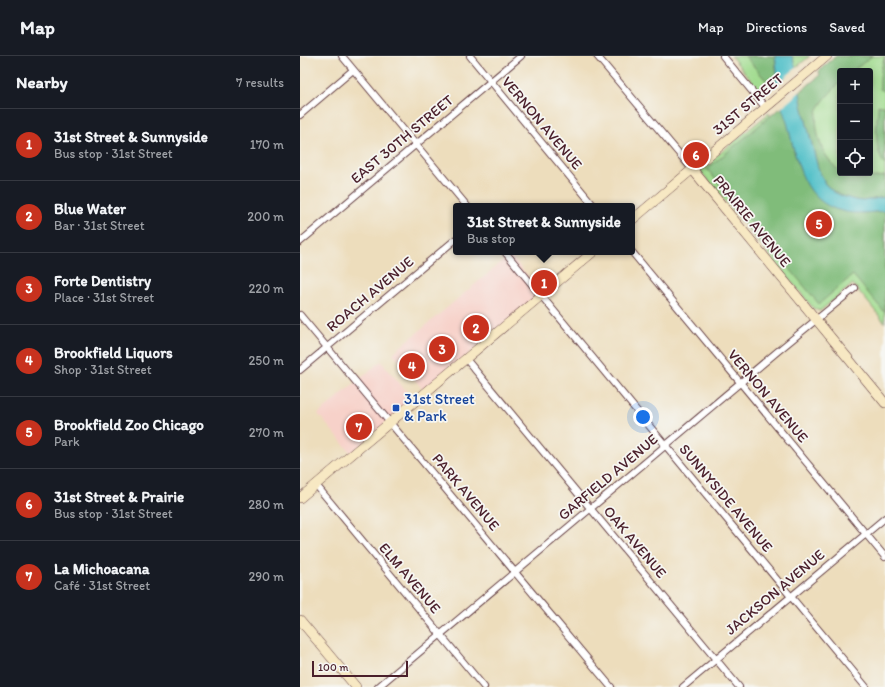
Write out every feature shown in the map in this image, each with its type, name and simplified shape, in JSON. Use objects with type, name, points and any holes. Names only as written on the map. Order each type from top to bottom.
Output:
[{"type":"main road","name":"31ST STREET","points":[[635,217],[824,58]]},
{"type":"main road","name":"PRAIRIE AVENUE","points":[[692,169],[885,403]]},
{"type":"main road","points":[[300,498],[590,255]]},
{"type":"main road","points":[[300,620],[356,687]]},
{"type":"street","points":[[342,56],[464,203]]},
{"type":"street","name":"VERNON AVENUE","points":[[470,56],[592,203]]},
{"type":"street","name":"EAST 30TH STREET","points":[[300,242],[522,56]]},
{"type":"street","name":"PRAIRIE AVENUE","points":[[597,56],[692,169]]},
{"type":"street","points":[[723,56],[765,108]]},
{"type":"street","points":[[300,115],[354,70]]},
{"type":"street","name":"ROACH AVENUE","points":[[300,370],[453,242]]},
{"type":"street","name":"SUNNYSIDE AVENUE","points":[[507,255],[866,687]]},
{"type":"street","name":"VERNON AVENUE","points":[[634,255],[885,557]]},
{"type":"street","name":"GARFIELD AVENUE","points":[[378,687],[590,508],[855,288]]},
{"type":"street","name":"PARK AVENUE","points":[[300,315],[611,687]]},
{"type":"street","name":"OAK AVENUE","points":[[466,359],[739,687]]},
{"type":"street","name":"ELM AVENUE","points":[[316,485],[484,687]]},
{"type":"street","name":"JACKSON AVENUE","points":[[683,687],[885,518]]},
{"type":"shaded area","points":[[510,255],[542,293],[424,391],[393,353]]},
{"type":"shaded area","points":[[381,361],[414,400],[351,453],[318,414]]},
{"type":"green space","points":[[731,56],[810,56],[765,93],[765,95],[762,94]]},
{"type":"green space","points":[[745,56],[775,56],[777,76],[775,84],[769,84]]},
{"type":"green space","points":[[836,56],[885,56],[885,323],[853,284],[820,311],[814,309],[701,172],[701,169],[769,113],[770,117],[781,107],[802,105],[800,92],[820,75],[819,71]]},
{"type":"green space","points":[[836,56],[872,56],[857,68],[837,68],[837,86],[818,109],[816,120],[818,137],[824,153],[837,168],[837,176],[850,176],[859,179],[885,176],[885,197],[863,201],[855,200],[834,192],[825,184],[818,168],[800,92],[820,75],[819,71]]},
{"type":"green space","points":[[885,56],[884,91],[880,89],[880,81],[881,68]]},
{"type":"green space","points":[[878,105],[885,107],[885,165],[881,159],[877,144]]},
{"type":"green space","points":[[781,107],[786,116],[800,170],[862,213],[885,211],[885,313],[853,275],[819,304],[707,169]]},
{"type":"water","points":[[775,56],[792,56],[796,68],[802,105],[818,168],[825,184],[834,192],[855,200],[863,201],[885,197],[885,211],[858,213],[842,211],[829,206],[819,199],[811,190],[804,180],[799,168],[788,124],[778,98]]},
{"type":"pier","points":[[798,66],[802,90],[780,109],[774,87]]},
{"type":"place","name":"31st Street & Prairie","points":[[696,155]]},
{"type":"place","name":"Brookfield Zoo Chicago","points":[[819,224]]},
{"type":"place","name":"31st Street & Sunnyside","points":[[544,283]]},
{"type":"place","name":"Blue Water","points":[[476,328]]},
{"type":"place","name":"Forte Dentistry","points":[[442,349]]},
{"type":"place","name":"Brookfield Liquors","points":[[412,366]]},
{"type":"place","name":"31st Street & Park","points":[[396,408]]},
{"type":"place","name":"La Michoacana","points":[[359,427]]}]
